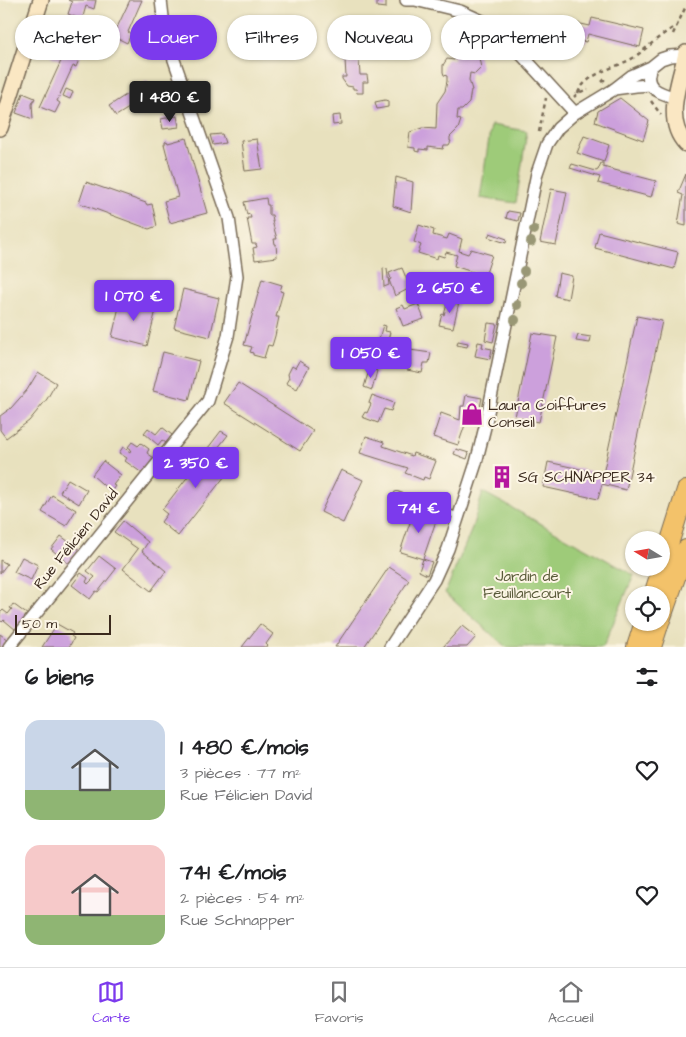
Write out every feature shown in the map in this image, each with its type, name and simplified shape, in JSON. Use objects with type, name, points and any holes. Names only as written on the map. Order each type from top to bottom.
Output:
[{"type":"main road","points":[[656,586],[686,490]]},
{"type":"main road","points":[[670,595],[686,549]]},
{"type":"main road","points":[[636,647],[641,631]]},
{"type":"main road","points":[[652,647],[658,631]]},
{"type":"street","points":[[0,128],[41,0]]},
{"type":"street","name":"Rue Félicien David","points":[[9,647],[208,401],[228,336],[238,276],[229,218],[165,34],[161,0]]},
{"type":"street","points":[[406,0],[415,0],[460,11],[491,25],[507,39],[575,114]]},
{"type":"street","points":[[390,647],[434,580],[448,549],[476,463],[539,167],[547,144],[558,128],[575,114],[613,90],[630,76],[652,67],[662,59],[686,54],[676,98],[675,123],[678,133],[686,144]]},
{"type":"street","points":[[652,67],[649,79],[651,85],[655,90],[676,98]]},
{"type":"street","points":[[613,90],[651,85]]},
{"type":"lane","points":[[397,495],[458,516]]},
{"type":"path","points":[[673,34],[686,6]]},
{"type":"path","points":[[578,93],[581,86],[590,78],[634,57],[667,30],[677,26]]},
{"type":"path","points":[[599,84],[607,77]]},
{"type":"path","points":[[566,104],[578,93],[591,88]]},
{"type":"path","points":[[650,100],[663,123]]},
{"type":"green space","points":[[491,125],[527,131],[516,203],[480,198]]},
{"type":"green space","name":"Jardin de Feuillancourt","points":[[483,492],[625,570],[625,576],[634,576],[629,586],[625,586],[625,596],[603,647],[506,647],[445,593],[471,531]]},
{"type":"building","points":[[68,0],[96,0],[94,9],[86,6],[83,15],[68,14],[72,2]]},
{"type":"building","points":[[130,0],[142,0],[135,15],[130,15],[128,32],[130,36],[127,43],[120,40],[120,21]]},
{"type":"building","points":[[377,0],[386,0],[386,8],[377,7]]},
{"type":"building","points":[[592,18],[644,30],[640,47],[588,34],[585,42],[585,25],[590,26]]},
{"type":"building","points":[[59,60],[79,60],[76,67],[73,66],[57,101],[60,103],[55,113],[40,107],[61,61]]},
{"type":"building","points":[[345,60],[359,60],[360,75],[367,75],[368,82],[363,82],[363,93],[357,93],[356,89],[347,86],[342,79],[342,77],[346,77]]},
{"type":"building","points":[[446,60],[479,60],[481,68],[475,74],[470,73],[469,80],[472,90],[469,103],[462,110],[458,110],[457,119],[461,120],[458,129],[450,137],[449,145],[444,145],[443,149],[428,147],[428,150],[419,149],[419,152],[415,151],[415,148],[408,147],[410,132],[422,128],[436,129],[437,103],[445,91],[447,81],[447,76],[443,72],[443,65]]},
{"type":"building","points":[[147,81],[154,92],[145,98],[144,96],[116,116],[109,106]]},
{"type":"building","points":[[66,89],[73,92],[70,99],[63,96]]},
{"type":"building","points":[[23,93],[35,98],[32,104],[33,119],[16,113]]},
{"type":"building","points":[[620,98],[649,121],[643,140],[595,122],[598,111]]},
{"type":"building","points":[[388,101],[388,107],[377,109],[375,102]]},
{"type":"building","points":[[340,115],[341,124],[333,125],[332,116]]},
{"type":"building","points":[[177,116],[179,127],[163,129],[161,119]]},
{"type":"building","points":[[222,134],[225,143],[213,145],[210,135]]},
{"type":"building","points":[[584,136],[609,145],[604,162],[577,153]]},
{"type":"building","points":[[186,138],[207,213],[170,223],[164,201],[178,197],[164,144],[167,141],[168,143]]},
{"type":"building","points":[[257,139],[262,169],[245,171],[241,141]]},
{"type":"building","points":[[601,163],[603,163],[603,167],[656,181],[651,197],[598,183],[600,177],[570,168],[572,164],[596,171]]},
{"type":"building","points":[[686,174],[686,226],[678,224],[683,195],[678,193]]},
{"type":"building","points":[[396,177],[413,182],[411,212],[393,206]]},
{"type":"building","points":[[86,182],[146,203],[147,205],[152,204],[157,226],[149,229],[79,203]]},
{"type":"building","points":[[551,189],[567,192],[556,245],[540,242]]},
{"type":"building","points":[[266,198],[267,205],[269,205],[269,215],[272,215],[277,239],[274,239],[277,257],[255,260],[253,248],[257,247],[256,244],[252,244],[247,218],[251,218],[250,214],[247,215],[244,202]]},
{"type":"building","points":[[508,211],[520,213],[518,221],[506,218]]},
{"type":"building","points":[[419,225],[434,230],[433,235],[447,239],[449,234],[462,239],[459,251],[468,254],[471,249],[492,255],[485,276],[454,266],[457,255],[446,252],[444,257],[438,255],[437,259],[418,253],[421,245],[414,242]]},
{"type":"building","points":[[599,232],[678,252],[674,269],[595,248]]},
{"type":"building","points":[[490,233],[507,239],[506,243],[488,237]]},
{"type":"building","points":[[383,268],[387,269],[389,285],[384,287]]},
{"type":"building","points":[[402,268],[407,280],[411,279],[413,285],[428,281],[434,298],[416,304],[410,288],[395,296],[389,280],[391,279],[389,273]]},
{"type":"building","points":[[559,273],[572,276],[568,299],[555,296]]},
{"type":"building","points":[[262,279],[282,285],[280,291],[283,292],[276,317],[279,317],[275,336],[272,346],[268,345],[264,358],[253,355],[250,352],[252,347],[244,345]]},
{"type":"building","points":[[183,289],[219,298],[210,337],[174,328]]},
{"type":"building","points":[[121,298],[157,306],[147,346],[112,337]]},
{"type":"building","points":[[448,300],[459,302],[453,328],[439,325]]},
{"type":"building","points":[[418,304],[424,319],[403,326],[396,308],[403,305],[405,309]]},
{"type":"building","points":[[637,316],[662,321],[626,490],[602,484],[598,499],[543,487],[548,462],[603,474]]},
{"type":"building","points":[[488,323],[497,324],[493,342],[485,340]]},
{"type":"building","points":[[383,325],[386,326],[385,331],[390,332],[383,351],[376,349]]},
{"type":"building","points":[[532,333],[557,337],[539,422],[515,417]]},
{"type":"building","points":[[578,335],[591,337],[590,343],[576,341]]},
{"type":"building","points":[[458,341],[468,343],[467,347],[457,345]]},
{"type":"building","points":[[478,342],[483,343],[482,347],[492,349],[490,359],[475,356]]},
{"type":"building","points":[[410,350],[431,353],[429,363],[424,363],[422,373],[407,370]]},
{"type":"building","points":[[163,352],[199,361],[189,400],[153,391]]},
{"type":"building","points":[[299,361],[309,367],[297,389],[286,383],[292,366],[295,368]]},
{"type":"building","points":[[370,367],[377,371],[372,390],[364,387]]},
{"type":"building","points":[[38,372],[56,383],[47,399],[29,421],[6,438],[0,430],[0,416],[11,408],[27,390]]},
{"type":"building","points":[[238,383],[313,431],[300,451],[224,403]]},
{"type":"building","points":[[372,395],[394,403],[391,411],[384,409],[378,423],[362,417],[365,412],[367,413]]},
{"type":"building","points":[[466,395],[482,398],[476,425],[466,422],[458,445],[433,437],[441,413],[460,420],[461,406],[464,406]]},
{"type":"building","points":[[162,427],[172,435],[166,443],[162,440],[158,445],[144,433],[148,428],[156,434]]},
{"type":"building","points":[[221,431],[228,435],[214,453],[208,448]]},
{"type":"building","points":[[366,436],[384,442],[383,446],[412,456],[413,453],[436,461],[429,479],[424,477],[423,480],[405,473],[408,468],[360,453]]},
{"type":"building","points":[[132,442],[138,446],[141,443],[149,449],[147,453],[154,458],[142,473],[125,461],[127,458],[119,453],[123,447],[130,452],[131,449],[128,447]]},
{"type":"building","points":[[456,449],[469,453],[467,459],[454,454]]},
{"type":"building","points":[[214,453],[232,467],[178,536],[161,522],[167,514],[162,510],[203,457],[208,461]]},
{"type":"building","points":[[103,461],[121,475],[113,485],[115,486],[111,492],[92,475]]},
{"type":"building","points":[[341,470],[363,480],[343,523],[321,512]]},
{"type":"building","name":"SG SCHNAPPER 34","points":[[499,472],[506,473],[504,481],[498,480]]},
{"type":"building","points":[[68,479],[87,490],[79,504],[60,492]]},
{"type":"building","points":[[52,495],[76,510],[66,526],[42,512]]},
{"type":"building","points":[[415,508],[438,515],[423,559],[400,552]]},
{"type":"building","points":[[123,521],[148,542],[142,551],[166,571],[151,591],[123,569],[138,549],[114,532]]},
{"type":"building","points":[[61,536],[80,550],[69,564],[51,549]]},
{"type":"building","points":[[99,556],[116,569],[90,599],[72,585],[81,573],[88,578],[86,582],[88,584],[95,577],[87,571]]},
{"type":"building","points":[[22,557],[38,565],[31,580],[14,572]]},
{"type":"building","points":[[423,559],[432,562],[427,575],[419,571]]},
{"type":"building","points":[[0,560],[7,564],[0,573]]},
{"type":"building","points":[[389,567],[409,580],[364,647],[335,647]]},
{"type":"building","points":[[13,604],[28,615],[16,630],[4,620],[2,622],[0,620],[0,613],[3,610],[8,614]]},
{"type":"building","points":[[57,624],[73,633],[71,636],[74,638],[69,647],[42,647]]},
{"type":"building","points":[[260,624],[273,634],[266,644],[268,646],[242,647]]},
{"type":"building","points":[[462,626],[476,637],[467,647],[443,647]]},
{"type":"building","points":[[0,634],[8,640],[2,647],[0,647]]},
{"type":"place","name":"Laura Coiffures Conseil","points":[[472,414]]},
{"type":"place","name":"SG SCHNAPPER 34","points":[[502,477]]}]
